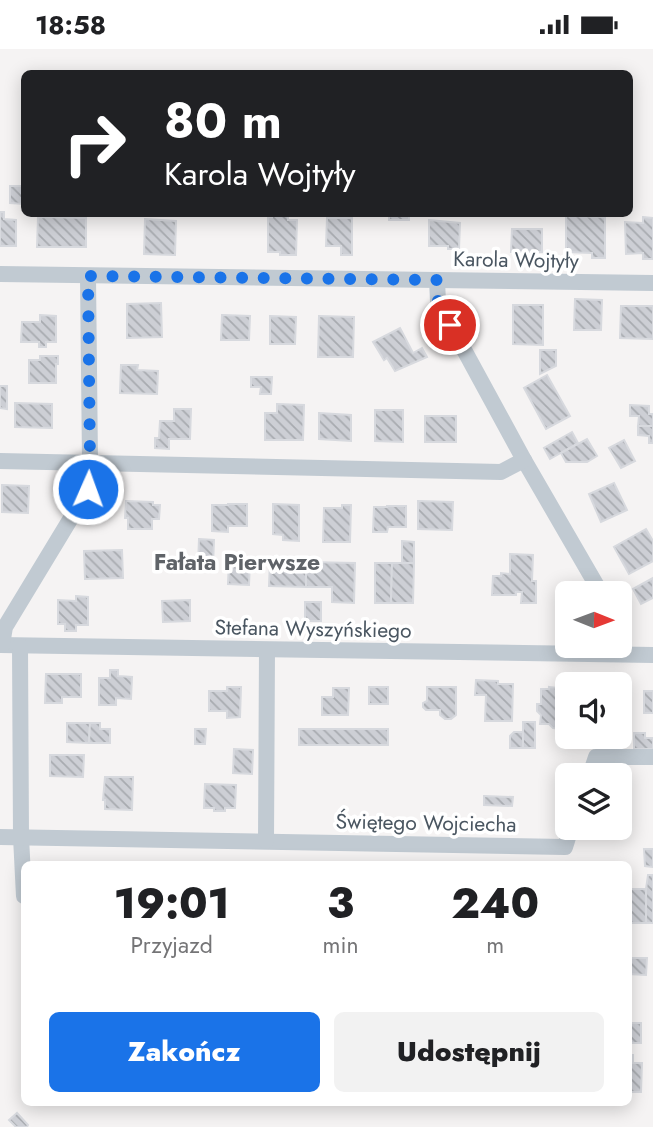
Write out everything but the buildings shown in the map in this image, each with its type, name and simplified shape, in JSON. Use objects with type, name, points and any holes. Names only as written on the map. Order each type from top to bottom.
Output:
[{"type":"street","name":"Karola Wojtyły","points":[[0,274],[653,283]]},
{"type":"street","points":[[1,645],[5,627],[88,489],[88,276]]},
{"type":"street","points":[[437,280],[438,302],[594,581]]},
{"type":"street","points":[[0,461],[501,472],[524,460]]},
{"type":"street","name":"Stefana Wyszyńskiego","points":[[1,645],[555,653]]},
{"type":"street","points":[[20,646],[22,861]]},
{"type":"street","points":[[266,841],[267,650]]},
{"type":"street","name":"Stefana Wyszyńskiego","points":[[632,654],[653,655]]},
{"type":"street","points":[[594,763],[596,757],[653,757]]},
{"type":"street","name":"Świętego Wojciecha","points":[[0,837],[565,847],[567,840]]},
{"type":"district","name":"Fałata Pierwsze","points":[[237,562]]},
{"type":"route","points":[[88,489],[88,276],[437,280],[438,302],[450,325]]}]
